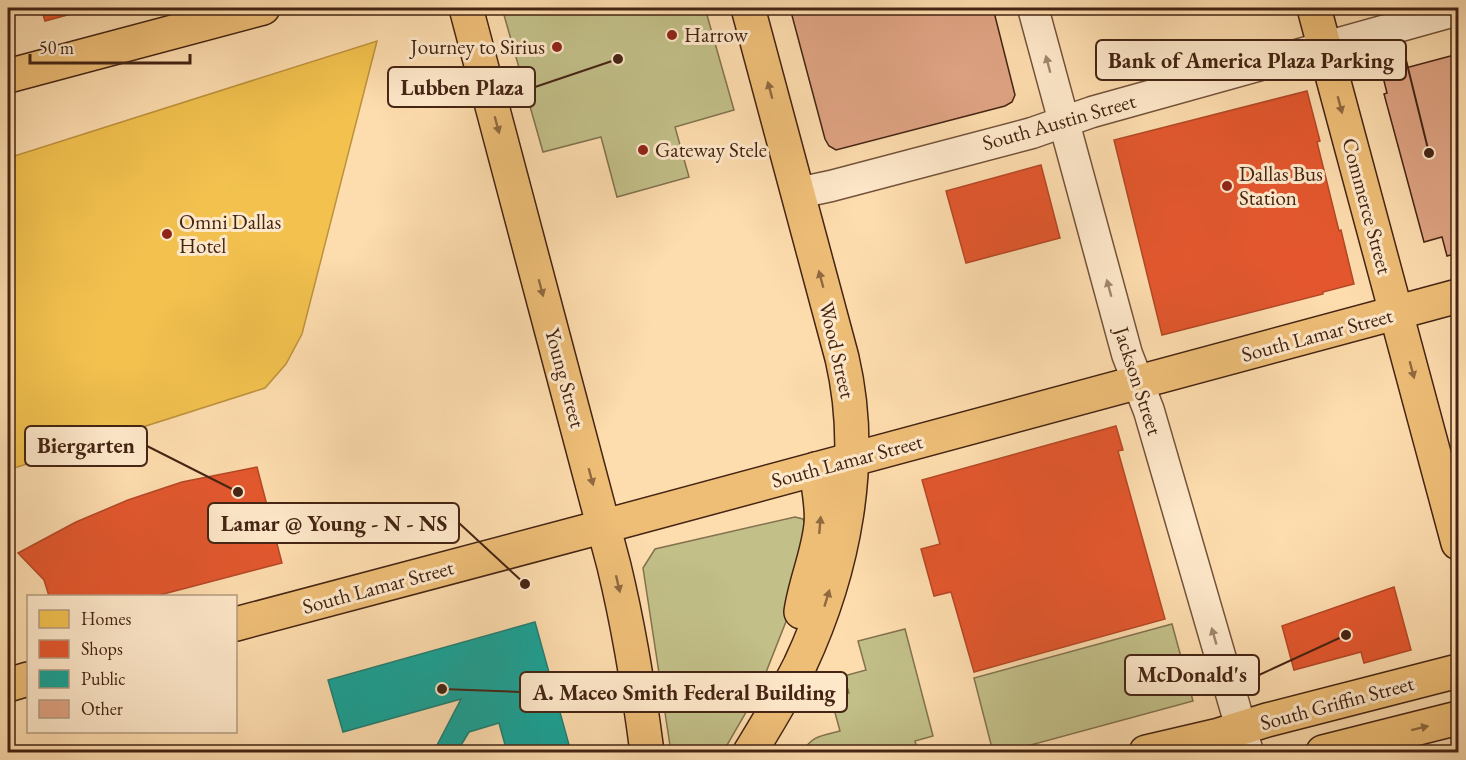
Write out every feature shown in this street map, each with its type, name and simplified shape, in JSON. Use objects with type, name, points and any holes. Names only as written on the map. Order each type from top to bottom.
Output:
[{"type":"main road","points":[[8,76],[263,8]]},
{"type":"main road","name":"Young Street","points":[[466,8],[624,608],[647,753]]},
{"type":"main road","name":"Wood Street","points":[[748,8],[848,385],[851,420],[851,459],[844,529],[835,571],[823,610],[800,665],[753,750]]},
{"type":"main road","name":"Commerce Street","points":[[1314,8],[1458,543]]},
{"type":"main road","name":"South Lamar Street","points":[[237,624],[1458,296]]},
{"type":"main road","points":[[800,665],[799,626],[803,598],[822,524],[816,469]]},
{"type":"main road","name":"South Griffin Street","points":[[1146,753],[1219,735],[1244,740],[1458,671]]},
{"type":"main road","points":[[8,685],[27,679]]},
{"type":"main road","points":[[1323,753],[1458,718]]},
{"type":"street","name":"Jackson Street","points":[[1033,8],[1127,354],[1149,411],[1244,740]]},
{"type":"street","name":"South Austin Street","points":[[798,193],[1032,132],[1092,112],[1458,10]]},
{"type":"shaded area","points":[[502,8],[705,8],[734,110],[675,127],[689,177],[617,197],[601,137],[543,152]]},
{"type":"shaded area","points":[[795,517],[803,519],[809,531],[787,619],[759,690],[723,752],[671,752],[643,568],[655,549]]},
{"type":"shaded area","points":[[1172,624],[1193,701],[1005,752],[993,752],[974,678]]},
{"type":"shaded area","points":[[905,629],[933,736],[915,741],[918,752],[804,752],[814,739],[840,731],[831,698],[849,693],[844,676],[866,670],[858,641]]},
{"type":"building: Homes","name":"Omni Dallas Hotel","points":[[377,41],[302,334],[286,364],[265,388],[8,470],[8,158]]},
{"type":"building: Shops","points":[[41,8],[93,8],[45,21]]},
{"type":"building: Shops","name":"Dallas Bus Station","points":[[1307,91],[1320,141],[1317,142],[1354,284],[1162,335],[1114,140]]},
{"type":"building: Shops","points":[[1041,165],[1060,238],[966,263],[946,191]]},
{"type":"building: Shops","points":[[1116,426],[1123,450],[1118,451],[1165,619],[974,672],[951,592],[934,596],[921,549],[940,544],[922,480]]},
{"type":"building: Shops","points":[[257,467],[282,563],[160,595],[49,595],[44,580],[18,553],[76,522],[128,500],[182,482]]},
{"type":"building: Shops","points":[[1394,587],[1411,650],[1364,663],[1361,652],[1294,670],[1282,626]]},
{"type":"building: Public","points":[[535,622],[571,752],[507,752],[499,723],[469,732],[457,752],[436,752],[435,749],[461,699],[343,732],[328,680]]},
{"type":"building: Other","points":[[790,8],[993,8],[1015,95],[1012,102],[1005,106],[836,150],[829,146],[825,139]]},
{"type":"building: Other","points":[[1458,54],[1458,253],[1447,256],[1442,237],[1424,242],[1384,94],[1387,93],[1383,77],[1399,73],[1398,70]]},
{"type":"place","name":"Harrow","points":[[672,35]]},
{"type":"place","name":"Journey to Sirius","points":[[557,47]]},
{"type":"place","name":"Lubben Plaza","points":[[618,59]]},
{"type":"place","name":"Gateway Stele","points":[[643,150]]},
{"type":"place","name":"Bank of America Plaza Parking","points":[[1429,153]]},
{"type":"place","name":"Dallas Bus Station","points":[[1227,186]]},
{"type":"place","name":"Omni Dallas Hotel","points":[[167,234]]},
{"type":"place","name":"Biergarten","points":[[238,492]]},
{"type":"place","name":"Lamar @ Young - N - NS","points":[[525,584]]},
{"type":"place","name":"McDonald's","points":[[1346,635]]},
{"type":"place","name":"A. Maceo Smith Federal Building","points":[[442,689]]}]
